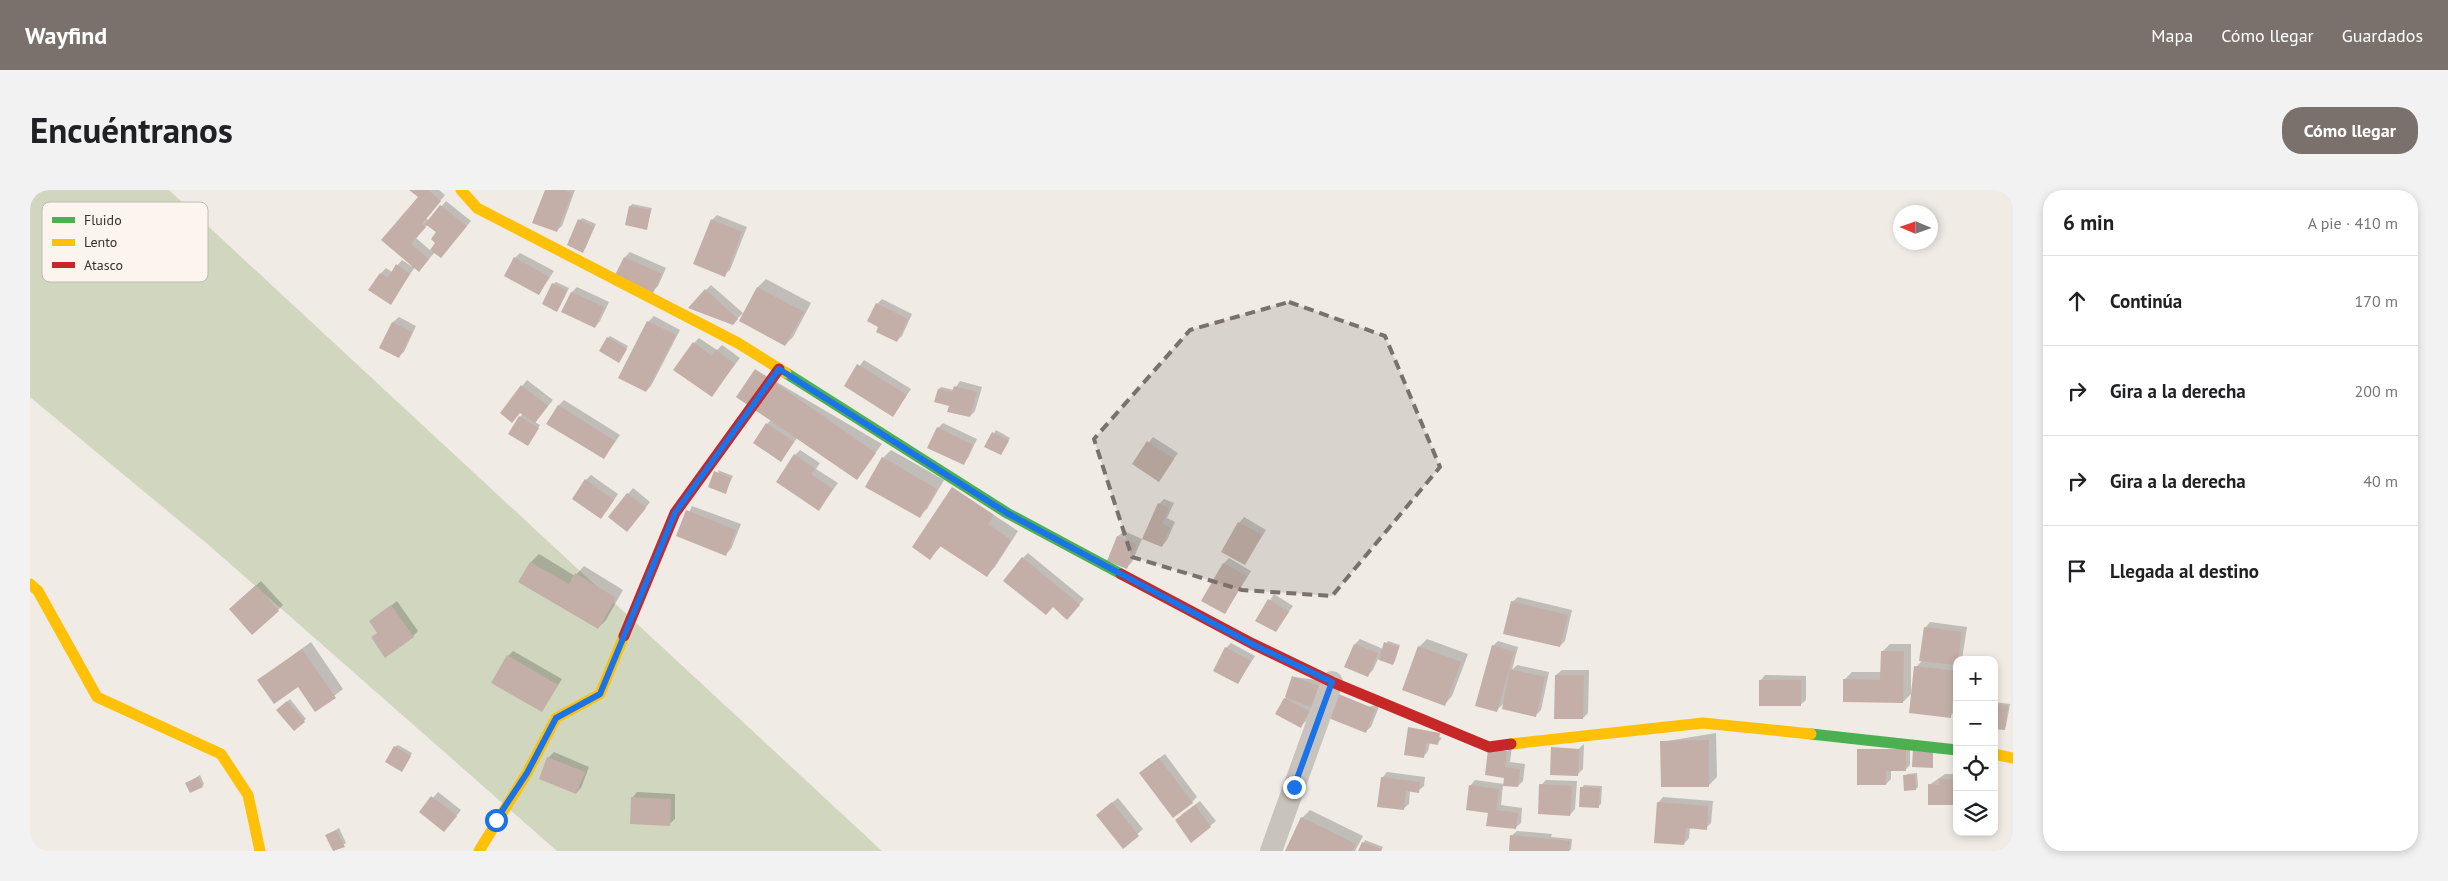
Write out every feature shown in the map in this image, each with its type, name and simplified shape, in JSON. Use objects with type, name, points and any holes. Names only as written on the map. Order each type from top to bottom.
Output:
[{"type":"street","points":[[461,190],[477,208],[738,343],[1007,513],[1252,644],[1332,682],[1490,747],[1703,723],[1953,750]]},
{"type":"street","points":[[479,851],[527,773],[556,718],[600,694],[675,513],[779,369]]},
{"type":"street","points":[[30,584],[38,590],[97,697],[221,754],[248,795],[260,851]]},
{"type":"street","points":[[1271,851],[1332,682]]},
{"type":"street","points":[[1998,755],[2013,758]]},
{"type":"highlighted area","points":[[1289,302],[1385,336],[1440,467],[1332,596],[1242,590],[1132,557],[1094,439],[1190,330]]},
{"type":"green space","points":[[30,190],[169,190],[182,202],[42,202],[42,282],[208,282],[208,226],[882,851],[557,851],[211,547],[30,397]]},
{"type":"building","points":[[409,190],[428,190],[441,201],[422,224],[426,227],[411,244],[429,259],[419,272],[381,240],[418,197]]},
{"type":"building","points":[[545,190],[564,190],[572,193],[557,232],[532,223]]},
{"type":"building","points":[[440,205],[467,226],[441,258],[430,250],[435,243],[431,239],[436,232],[425,224]]},
{"type":"building","points":[[629,206],[651,210],[647,230],[625,225]]},
{"type":"building","points":[[578,219],[594,227],[583,253],[567,245]]},
{"type":"building","points":[[711,219],[742,232],[725,277],[693,264]]},
{"type":"building","points":[[514,257],[549,277],[539,295],[504,276]]},
{"type":"building","points":[[624,257],[662,274],[653,293],[615,275]]},
{"type":"building","points":[[396,264],[410,274],[391,305],[368,290],[380,273],[388,278]]},
{"type":"building","points":[[552,283],[567,291],[557,312],[542,304]]},
{"type":"building","points":[[757,287],[804,312],[785,346],[739,321]]},
{"type":"building","points":[[705,289],[738,319],[733,325],[688,308]]},
{"type":"building","points":[[571,292],[604,307],[595,328],[561,312]]},
{"type":"building","points":[[876,303],[908,319],[897,342],[876,332],[878,327],[867,321]]},
{"type":"building","points":[[647,321],[676,335],[646,392],[618,378]]},
{"type":"building","points":[[392,322],[412,332],[399,358],[379,348]]},
{"type":"building","points":[[607,337],[627,349],[619,363],[599,351]]},
{"type":"building","points":[[693,342],[712,356],[716,350],[735,364],[712,397],[673,370]]},
{"type":"building","points":[[857,364],[907,395],[893,417],[844,386]]},
{"type":"building","points":[[755,369],[876,453],[857,480],[736,397]]},
{"type":"building","points":[[521,385],[548,406],[535,423],[520,413],[512,423],[500,413]]},
{"type":"building","points":[[954,386],[977,392],[970,417],[947,412],[949,406],[934,402],[938,389],[952,392]]},
{"type":"building","points":[[558,405],[615,441],[604,459],[546,424]]},
{"type":"building","points":[[519,416],[539,428],[528,446],[508,434]]},
{"type":"building","points":[[766,423],[794,442],[781,462],[753,443]]},
{"type":"building","points":[[937,427],[973,445],[964,465],[927,448]]},
{"type":"building","points":[[992,432],[1009,441],[1001,455],[984,447]]},
{"type":"building","points":[[1147,441],[1174,459],[1159,482],[1132,464]]},
{"type":"building","points":[[794,454],[815,469],[811,474],[833,489],[819,511],[776,482]]},
{"type":"building","points":[[882,457],[937,489],[920,518],[865,487]]},
{"type":"building","points":[[714,471],[731,478],[726,494],[708,487]]},
{"type":"building","points":[[585,479],[614,500],[601,519],[572,499]]},
{"type":"building","points":[[952,487],[994,515],[988,524],[1011,540],[987,577],[940,546],[930,560],[912,547]]},
{"type":"building","points":[[627,493],[646,508],[627,532],[608,517]]},
{"type":"building","points":[[1158,503],[1169,508],[1162,524],[1170,527],[1162,547],[1142,539]]},
{"type":"building","points":[[686,510],[736,530],[726,556],[676,536]]},
{"type":"building","points":[[1238,522],[1262,535],[1245,565],[1221,552]]},
{"type":"building","points":[[1117,536],[1137,544],[1127,569],[1107,561]]},
{"type":"building","points":[[1022,557],[1080,605],[1067,620],[1053,607],[1046,615],[1003,581]]},
{"type":"building","points":[[530,562],[569,584],[575,573],[616,598],[598,629],[518,582]]},
{"type":"building","points":[[1223,563],[1247,576],[1225,614],[1201,601]]},
{"type":"building","points":[[256,585],[279,611],[252,635],[229,609]]},
{"type":"building","points":[[1268,599],[1289,612],[1276,632],[1255,621]]},
{"type":"building","points":[[1511,601],[1568,615],[1560,647],[1503,634]]},
{"type":"building","points":[[391,605],[414,637],[385,658],[371,637],[377,633],[369,621]]},
{"type":"building","points":[[1924,627],[1962,632],[1958,656],[1953,656],[1953,665],[1919,661]]},
{"type":"building","points":[[1384,642],[1399,647],[1393,665],[1379,660]]},
{"type":"building","points":[[1354,644],[1378,653],[1368,677],[1344,667]]},
{"type":"building","points":[[1492,645],[1514,652],[1497,712],[1475,706]]},
{"type":"building","points":[[1418,646],[1461,662],[1445,706],[1402,690]]},
{"type":"building","points":[[1225,647],[1251,661],[1238,684],[1213,671]]},
{"type":"building","points":[[302,649],[336,698],[315,712],[298,687],[274,704],[257,680]]},
{"type":"building","points":[[1881,651],[1904,651],[1903,703],[1843,702],[1843,679],[1880,680]]},
{"type":"building","points":[[507,655],[558,685],[542,712],[491,683]]},
{"type":"building","points":[[1914,666],[1953,671],[1951,718],[1909,713]]},
{"type":"building","points":[[1510,669],[1545,677],[1536,717],[1502,709]]},
{"type":"building","points":[[1555,675],[1584,675],[1583,719],[1554,719]]},
{"type":"building","points":[[1292,676],[1321,687],[1314,708],[1285,697]]},
{"type":"building","points":[[1759,680],[1801,680],[1801,706],[1759,706]]},
{"type":"building","points":[[1336,693],[1375,709],[1366,733],[1326,717]]},
{"type":"building","points":[[1284,698],[1309,711],[1301,728],[1275,714]]},
{"type":"building","points":[[287,701],[305,722],[294,731],[276,710]]},
{"type":"building","points":[[1998,705],[2008,706],[2005,730],[1998,729]]},
{"type":"building","points":[[1408,727],[1440,733],[1438,745],[1426,743],[1424,758],[1404,755]]},
{"type":"building","points":[[1709,740],[1709,787],[1661,787],[1660,741]]},
{"type":"building","points":[[394,746],[411,756],[402,772],[385,762]]},
{"type":"building","points":[[1551,747],[1579,749],[1578,776],[1550,775]]},
{"type":"building","points":[[1488,749],[1507,751],[1505,767],[1520,769],[1518,787],[1503,786],[1504,778],[1485,775]]},
{"type":"building","points":[[1857,749],[1906,749],[1906,771],[1886,771],[1886,785],[1857,785]]},
{"type":"building","points":[[1913,749],[1933,750],[1933,768],[1912,767]]},
{"type":"building","points":[[547,757],[585,772],[576,794],[539,779]]},
{"type":"building","points":[[1159,758],[1193,803],[1173,818],[1139,773]]},
{"type":"building","points":[[1903,775],[1915,775],[1916,790],[1904,791]]},
{"type":"building","points":[[198,777],[203,787],[190,793],[185,783]]},
{"type":"building","points":[[1381,777],[1420,782],[1419,793],[1406,791],[1404,810],[1377,807]]},
{"type":"building","points":[[1939,779],[1953,779],[1953,805],[1928,805],[1928,784],[1939,785]]},
{"type":"building","points":[[1539,784],[1572,786],[1570,816],[1538,814]]},
{"type":"building","points":[[1469,785],[1499,789],[1496,810],[1518,813],[1516,829],[1486,826],[1488,813],[1466,810]]},
{"type":"building","points":[[1580,787],[1600,788],[1599,808],[1579,807]]},
{"type":"building","points":[[431,796],[457,816],[444,832],[419,812]]},
{"type":"building","points":[[631,797],[671,799],[670,826],[630,824]]},
{"type":"building","points":[[1112,802],[1139,836],[1123,849],[1096,815]]},
{"type":"building","points":[[1657,802],[1708,806],[1707,830],[1686,828],[1684,845],[1654,843]]},
{"type":"building","points":[[1195,805],[1211,827],[1191,843],[1175,820]]},
{"type":"building","points":[[1301,817],[1356,844],[1352,851],[1285,851]]},
{"type":"building","points":[[336,830],[345,847],[333,851],[325,835]]},
{"type":"building","points":[[1510,835],[1570,841],[1569,851],[1509,851]]},
{"type":"building","points":[[1362,842],[1382,849],[1381,851],[1358,851]]},
{"type":"traffic: fast","points":[[786,373],[1007,513],[1121,574]]},
{"type":"traffic: fast","points":[[1811,734],[1953,750]]},
{"type":"traffic: slow","points":[[461,190],[477,208],[738,343],[786,373]]},
{"type":"traffic: slow","points":[[30,584],[38,591],[97,697],[221,754],[248,795],[260,851]]},
{"type":"traffic: slow","points":[[479,851],[527,773],[556,718],[600,694],[624,636]]},
{"type":"traffic: slow","points":[[1511,744],[1703,723],[1811,734]]},
{"type":"traffic: slow","points":[[1998,755],[2013,758]]},
{"type":"traffic: jam","points":[[624,636],[675,513],[779,369]]},
{"type":"traffic: jam","points":[[1121,574],[1253,644],[1332,682],[1489,747],[1511,744]]},
{"type":"route","points":[[496,820],[527,773],[556,718],[600,694],[675,513],[779,369],[1007,513],[1252,644],[1332,682],[1294,787]]}]
